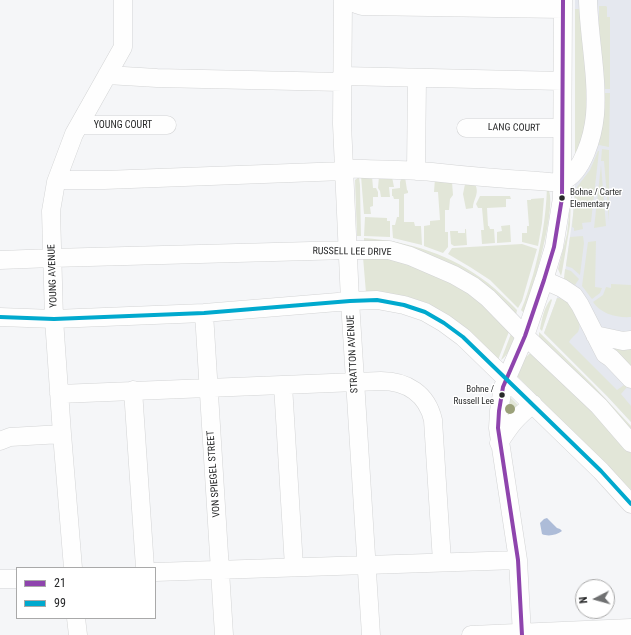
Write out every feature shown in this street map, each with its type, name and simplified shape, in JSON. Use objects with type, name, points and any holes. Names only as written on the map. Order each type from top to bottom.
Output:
[{"type":"street","name":"YOUNG AVENUE","points":[[73,567],[54,319],[51,211],[57,180],[74,134],[123,46],[123,0]]},
{"type":"street","points":[[344,0],[362,6],[563,5],[562,198],[554,247],[525,336],[503,387],[499,411],[499,443],[518,560],[522,634]]},
{"type":"street","name":"STRATTON AVENUE","points":[[344,0],[342,124],[350,301],[371,635]]},
{"type":"street","points":[[57,180],[104,180],[344,170],[416,171],[499,179],[562,182],[573,174],[582,162],[590,139],[595,116],[595,88],[588,17],[588,0]]},
{"type":"street","points":[[107,75],[157,78],[417,78],[562,81]]},
{"type":"street","points":[[416,171],[417,78]]},
{"type":"street","name":"YOUNG COURT","points":[[79,125],[167,125]]},
{"type":"street","name":"LANG COURT","points":[[466,128],[562,128]]},
{"type":"street","name":"RUSSELL LEE DRIVE","points":[[0,260],[348,250],[389,250],[410,256],[454,274],[488,298],[525,336],[599,406],[631,443]]},
{"type":"street","points":[[544,280],[562,288],[574,296],[605,354],[631,379]]},
{"type":"street","points":[[0,317],[54,319],[204,313],[378,300],[404,305],[424,312],[444,323],[463,337],[601,471],[631,504]]},
{"type":"street","name":"VON SPIEGEL STREET","points":[[204,313],[224,635]]},
{"type":"street","points":[[595,335],[623,341],[631,340]]},
{"type":"street","points":[[59,394],[355,382],[394,381],[403,384],[419,394],[431,409],[434,432],[442,562]]},
{"type":"street","points":[[283,385],[294,567]]},
{"type":"street","points":[[133,390],[145,567]]},
{"type":"street","points":[[499,443],[510,425],[533,404]]},
{"type":"street","points":[[0,441],[10,437],[62,434]]},
{"type":"street","points":[[156,572],[518,560]]},
{"type":"street","points":[[0,579],[16,579]]},
{"type":"street","points":[[76,619],[78,635]]},
{"type":"street","points":[[471,635],[522,634],[631,628]]},
{"type":"shaded area","points":[[575,0],[631,0],[631,422],[544,333],[564,279],[573,215],[575,193]]},
{"type":"shaded area","points":[[599,6],[607,7],[607,17],[610,17],[610,89],[605,89],[599,27]]},
{"type":"shaded area","points":[[575,9],[582,9],[589,88],[584,138],[575,156]]},
{"type":"shaded area","points":[[605,93],[610,93],[609,147],[599,145]]},
{"type":"shaded area","points":[[602,149],[609,150],[609,221],[604,161],[601,161]]},
{"type":"shaded area","points":[[598,151],[591,222],[582,223],[583,229],[574,231],[574,228],[572,227],[575,193],[577,187],[590,170]]},
{"type":"shaded area","points":[[601,165],[606,226],[594,228]]},
{"type":"shaded area","points":[[361,176],[372,176],[373,188],[376,188],[378,192],[378,197],[373,197],[373,206],[370,207],[371,214],[364,214]]},
{"type":"shaded area","points":[[379,176],[392,177],[394,187],[389,187],[390,197],[381,197],[378,188]]},
{"type":"shaded area","points":[[359,177],[361,236],[357,236],[355,180]]},
{"type":"shaded area","points":[[402,177],[405,177],[408,191],[408,193],[404,194],[404,222],[414,222],[415,226],[421,226],[422,245],[393,238],[392,225],[395,225],[397,217],[399,217],[399,199],[394,199],[392,196],[392,189],[400,188]]},
{"type":"shaded area","points":[[435,178],[452,182],[453,195],[450,199],[449,210],[445,210],[445,232],[448,232],[448,247],[443,253],[424,246],[424,226],[430,225],[430,221],[440,220],[438,192],[434,192]]},
{"type":"shaded area","points":[[465,184],[475,184],[477,194],[473,208],[466,209],[463,194]]},
{"type":"shaded area","points":[[547,187],[550,196],[550,210],[547,228],[538,268],[524,313],[521,310],[533,275],[541,243],[546,210]]},
{"type":"shaded area","points":[[480,196],[510,196],[511,199],[506,199],[506,207],[487,208],[488,226],[490,229],[494,229],[495,243],[482,244],[481,230],[484,230],[482,208],[478,208],[476,204]]},
{"type":"shaded area","points":[[571,196],[570,225],[561,276],[558,269],[567,234]]},
{"type":"shaded area","points":[[544,198],[538,246],[522,242],[522,233],[527,233],[527,226],[529,226],[527,200]]},
{"type":"shaded area","points":[[365,217],[387,218],[387,221],[390,221],[390,237],[364,236]]},
{"type":"shaded area","points":[[510,225],[511,242],[497,243],[497,232],[502,231],[501,226]]},
{"type":"shaded area","points":[[465,229],[467,245],[454,246],[451,244],[450,231],[465,233]]},
{"type":"shaded area","points":[[583,236],[584,243],[580,275],[572,268],[566,266],[570,237]]},
{"type":"shaded area","points":[[364,238],[397,242],[414,246],[445,257],[474,273],[488,283],[517,310],[516,315],[491,293],[364,243]]},
{"type":"shaded area","points":[[596,241],[595,287],[602,288],[600,293],[592,299],[582,286],[588,242]]},
{"type":"shaded area","points":[[522,244],[537,249],[522,301],[518,308],[490,280],[448,254],[452,248]]},
{"type":"shaded area","points":[[363,257],[394,259],[463,287],[510,329],[498,360],[485,349],[366,293]]},
{"type":"shaded area","points":[[565,269],[571,271],[579,279],[575,285],[564,279]]},
{"type":"shaded area","points":[[611,284],[631,285],[631,317],[620,317],[610,314],[600,310],[593,302],[603,295],[606,287],[611,288]]},
{"type":"shaded area","points":[[557,298],[567,299],[578,320],[578,332],[569,342],[617,390],[624,385],[627,387],[621,394],[631,406],[631,422],[544,333]]},
{"type":"shaded area","points":[[551,299],[552,300],[542,331],[540,329],[544,313]]},
{"type":"shaded area","points":[[512,331],[515,337],[514,341],[501,360]]},
{"type":"shaded area","points":[[539,332],[592,384],[631,426],[631,434],[539,337]]},
{"type":"shaded area","points":[[631,345],[631,368],[612,346]]},
{"type":"shaded area","points":[[529,354],[533,354],[608,427],[631,453],[631,493],[517,376],[524,359]]},
{"type":"shaded area","points":[[508,395],[520,407],[505,418]]},
{"type":"water","points":[[547,518],[562,531],[558,534],[552,535],[542,534],[540,523]]},
{"type":"transit line","name":"21","points":[[522,635],[518,560],[498,428],[499,411],[503,387],[525,336],[554,247],[562,198],[563,0]]},
{"type":"transit line","name":"99","points":[[0,317],[54,319],[204,313],[377,300],[404,305],[425,312],[444,323],[463,337],[601,471],[631,504]]},
{"type":"place","name":"Bohne / Carter Elementary","points":[[562,198]]},
{"type":"place","name":"Bohne / Russell Lee","points":[[502,395]]}]
